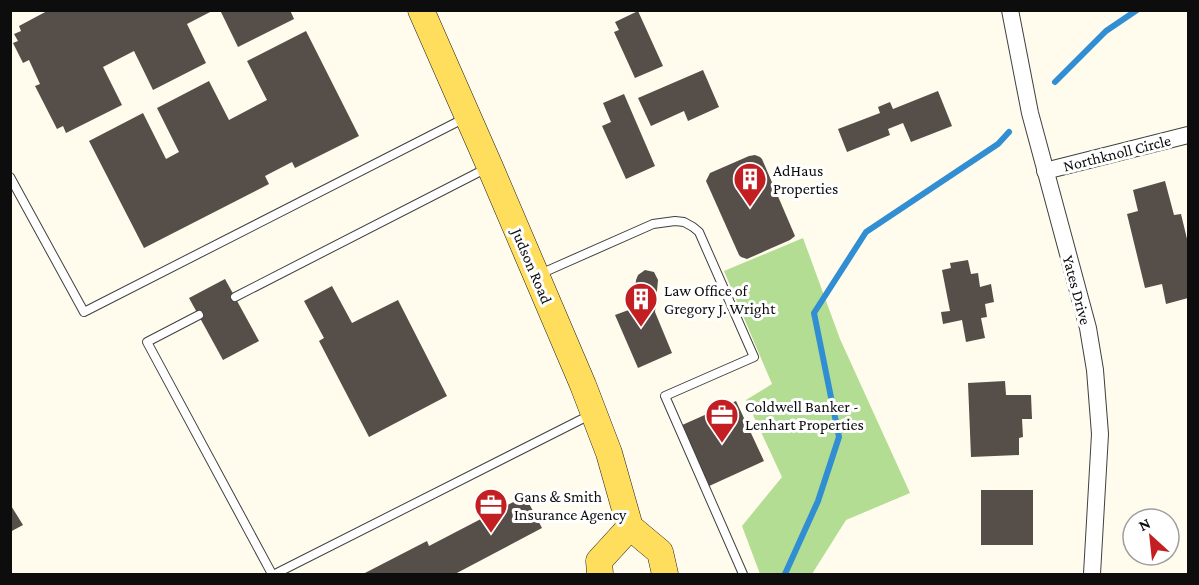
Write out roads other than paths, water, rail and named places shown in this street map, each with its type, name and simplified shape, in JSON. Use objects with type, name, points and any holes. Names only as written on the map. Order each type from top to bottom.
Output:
[{"type":"main road","name":"Judson Road","points":[[421,10],[594,413],[609,453],[630,527]]},
{"type":"main road","points":[[600,574],[599,561],[630,527],[660,552],[665,574]]},
{"type":"street","name":"Yates Drive","points":[[1010,10],[1030,113],[1088,328],[1095,370],[1100,434],[1092,574]]},
{"type":"street","name":"Northknoll Circle","points":[[1045,171],[1188,135]]},
{"type":"lane","points":[[10,177],[84,312],[468,117]]},
{"type":"lane","points":[[235,297],[490,167]]},
{"type":"lane","points":[[537,276],[653,224],[684,222],[699,232],[754,357],[665,396],[743,574]]},
{"type":"lane","points":[[199,315],[147,342],[273,574],[594,413]]},
{"type":"waterway","points":[[1055,82],[1106,31],[1137,10]]},
{"type":"waterway","points":[[785,574],[818,501],[839,437],[814,313],[866,232],[998,144],[1009,132]]},
{"type":"place","name":"AdHaus Properties","points":[[750,208]]},
{"type":"place","name":"Law Office of Gregory J. Wright","points":[[641,328]]},
{"type":"place","name":"Coldwell Banker - Lenhart Properties","points":[[722,444]]},
{"type":"place","name":"Gans & Smith Insurance Agency","points":[[491,534]]}]
